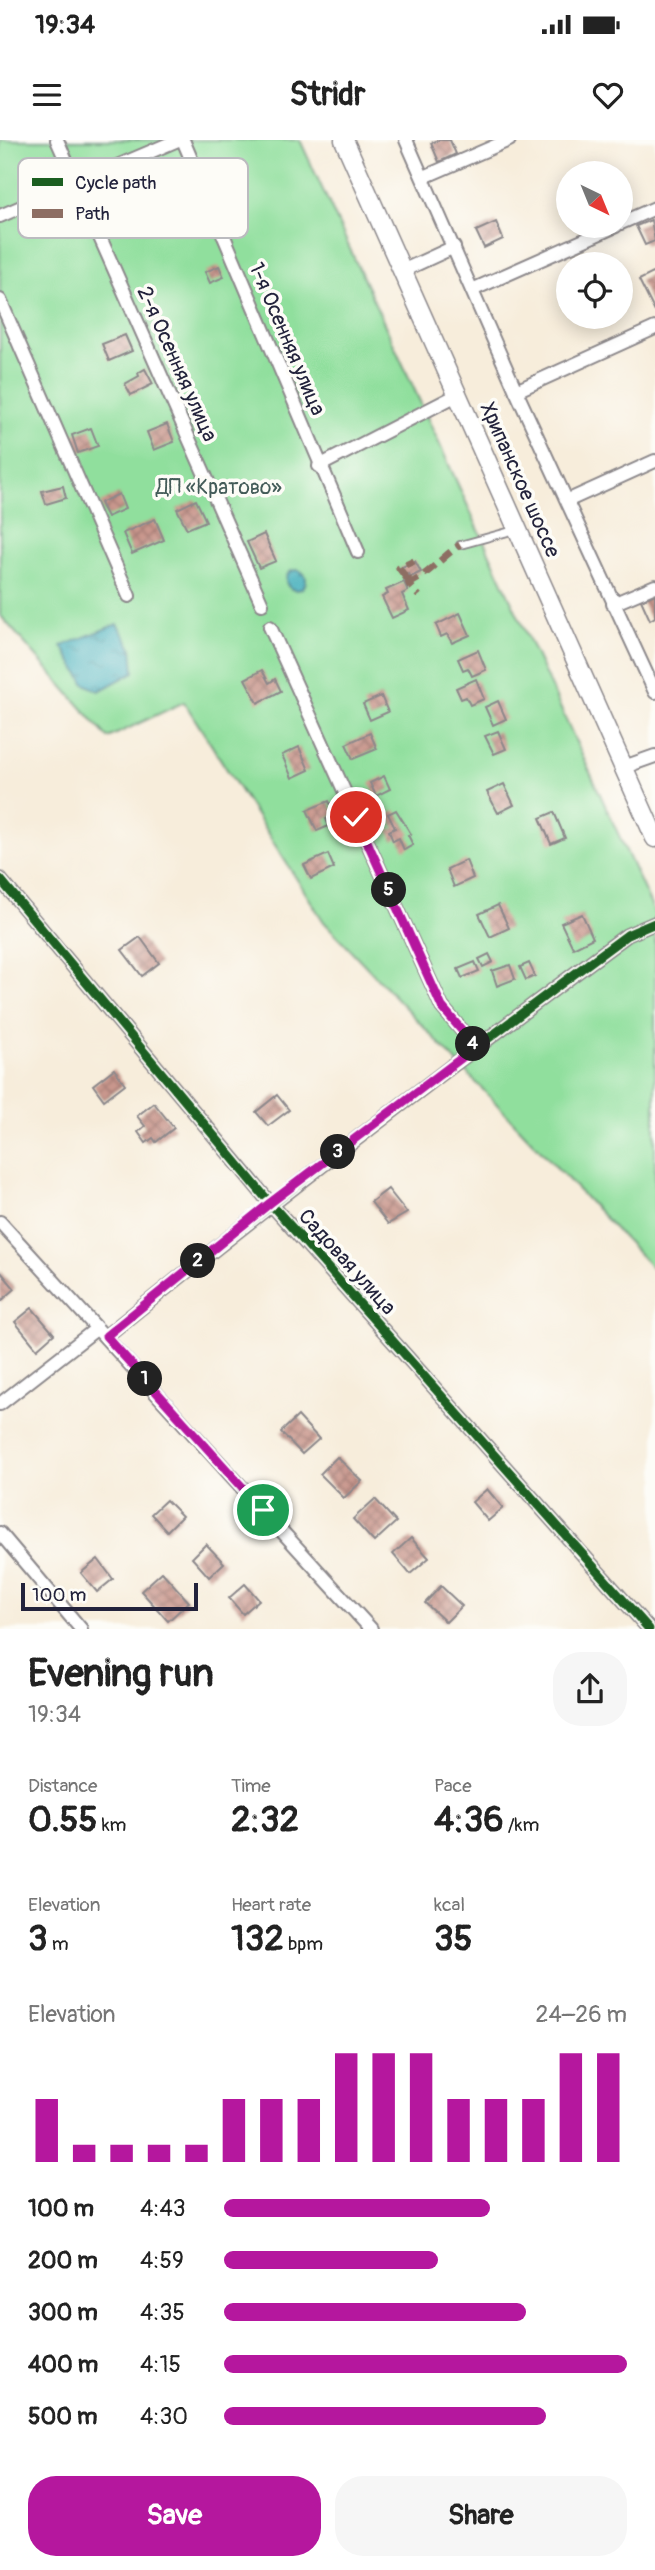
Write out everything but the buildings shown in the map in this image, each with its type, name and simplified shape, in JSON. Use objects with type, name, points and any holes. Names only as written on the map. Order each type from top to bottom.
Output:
[{"type":"main road","name":"Хрипанское шоссе","points":[[344,140],[655,838]]},
{"type":"street","name":"2-я Осенняя улица","points":[[57,140],[65,158]]},
{"type":"street","points":[[136,158],[180,140]]},
{"type":"street","name":"1-я Осенняя улица","points":[[180,140],[188,158]]},
{"type":"street","points":[[406,140],[516,391],[569,500],[613,604],[655,692]]},
{"type":"street","points":[[424,177],[509,140]]},
{"type":"street","points":[[0,216],[18,208]]},
{"type":"street","points":[[634,217],[655,208]]},
{"type":"street","name":"2-я Осенняя улица","points":[[100,238],[262,604]]},
{"type":"street","name":"1-я Осенняя улица","points":[[222,238],[358,552]]},
{"type":"street","points":[[472,290],[588,238]]},
{"type":"street","points":[[402,271],[454,247]]},
{"type":"street","points":[[0,300],[129,596]]},
{"type":"street","points":[[516,391],[655,328]]},
{"type":"street","points":[[319,466],[457,395]]},
{"type":"street","points":[[569,500],[655,461]]},
{"type":"street","points":[[613,604],[655,586]]},
{"type":"street","points":[[270,627],[442,1007],[476,1047]]},
{"type":"street","points":[[624,767],[655,756]]},
{"type":"street","name":"Садовая улица","points":[[0,879],[270,1203],[644,1626]]},
{"type":"street","points":[[0,1404],[101,1332],[627,935],[655,923]]},
{"type":"street","points":[[0,1222],[371,1629]]},
{"type":"street","points":[[0,1533],[82,1629]]},
{"type":"lane","points":[[460,545],[517,529]]},
{"type":"green space","name":"ДП «Кратово»","points":[[0,140],[300,140],[655,914],[655,1271],[324,922],[184,702],[108,738],[0,615]]},
{"type":"water","points":[[296,570],[303,573],[306,580],[303,587],[296,590],[289,587],[286,580],[289,573]]},
{"type":"water","points":[[117,624],[132,648],[134,672],[99,691],[85,684],[62,646]]},
{"type":"marked path","points":[[406,585],[421,577],[460,545]]},
{"type":"marked path","points":[[407,579],[399,568],[414,561]]},
{"type":"marked path","points":[[408,576],[409,584],[419,596]]},
{"type":"cycle path","points":[[0,879],[270,1203],[649,1629]]},
{"type":"cycle path","points":[[106,1336],[495,1033],[627,935],[655,923]]},
{"type":"route","points":[[263,1510],[106,1336],[270,1203],[476,1047],[442,1007],[356,817]]}]
